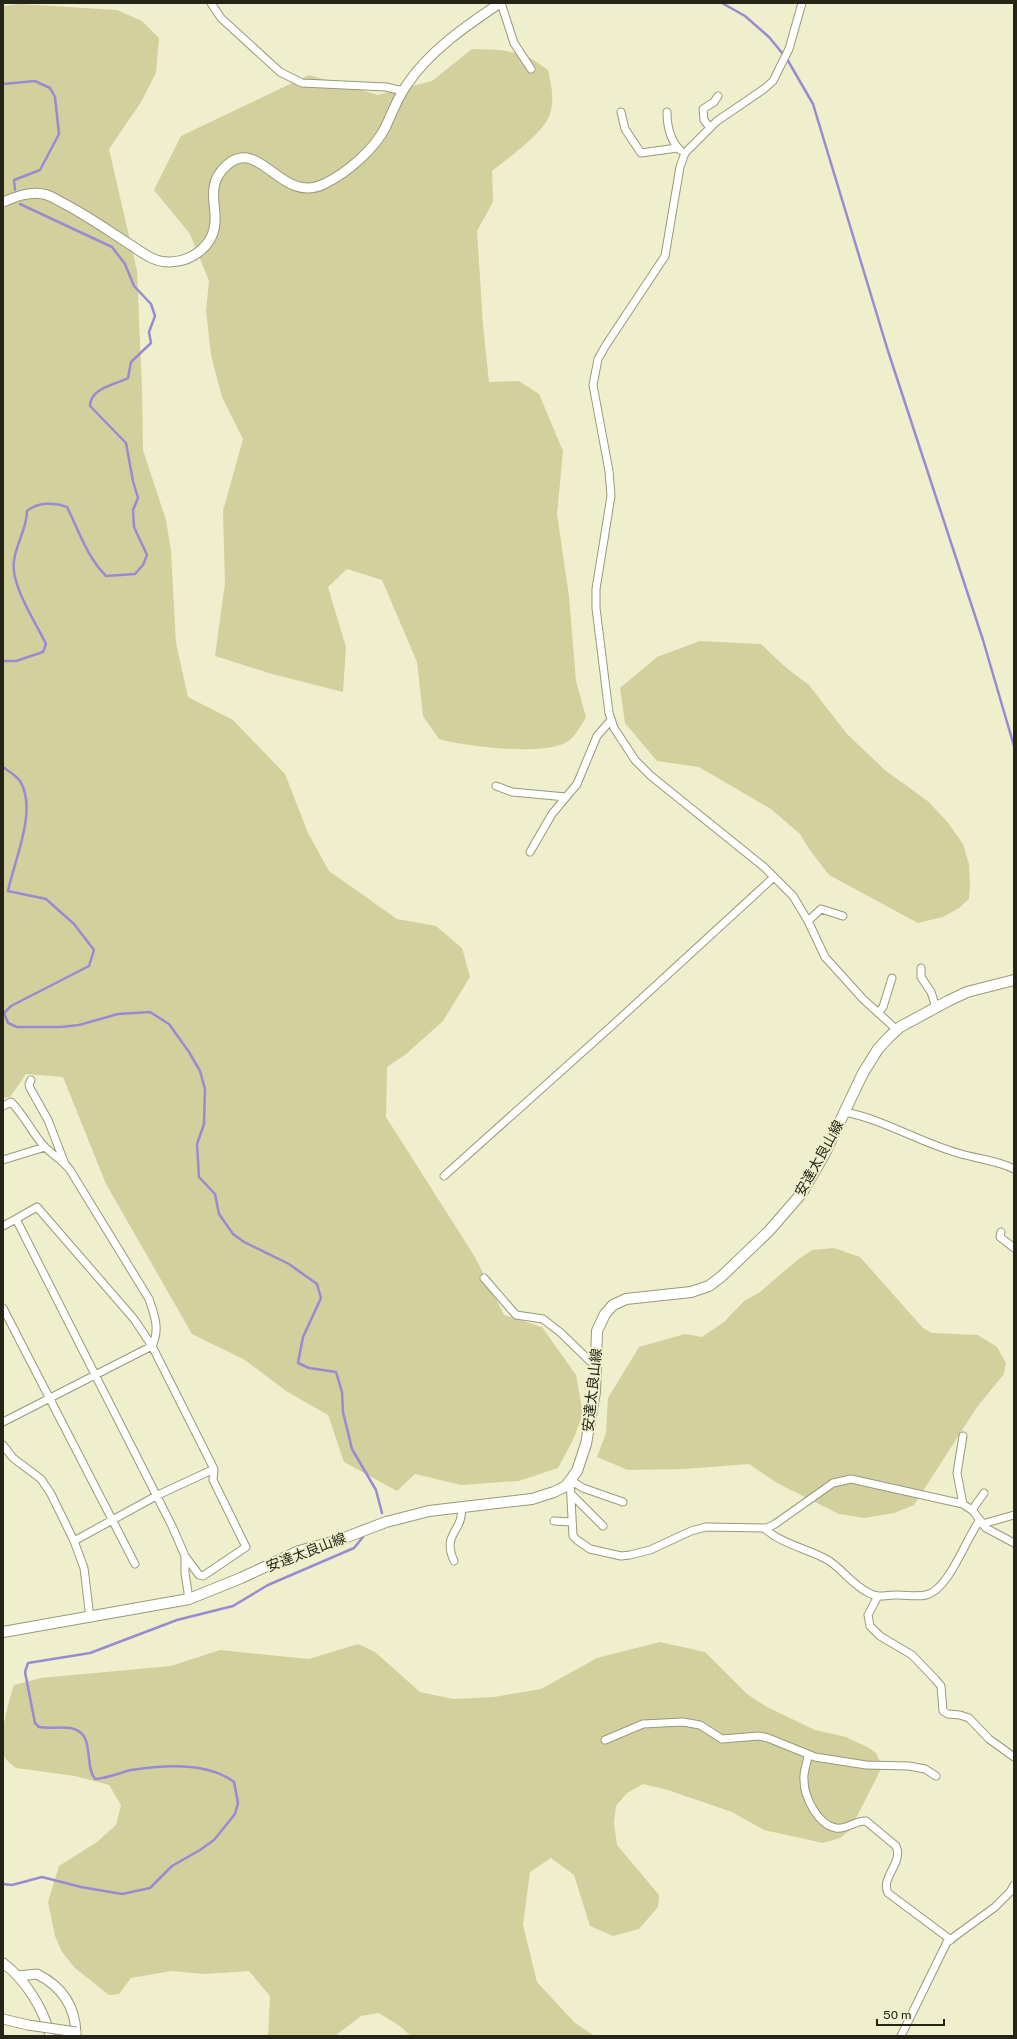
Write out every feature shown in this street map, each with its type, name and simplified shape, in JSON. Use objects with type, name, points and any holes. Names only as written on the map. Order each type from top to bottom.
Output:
[{"type":"main road","name":"安達太良山線","points":[[3,1632],[90,1618],[189,1599],[241,1578],[299,1551],[404,1517],[461,1506],[532,1499],[554,1492],[566,1486],[577,1471],[586,1444],[593,1410],[597,1331],[605,1314],[613,1305],[626,1299],[691,1292],[709,1286],[722,1276],[769,1231],[802,1193],[845,1112],[863,1073],[878,1049],[897,1030],[936,1007],[967,992],[1014,980]]},
{"type":"street","points":[[211,3],[221,18],[280,72],[290,79],[302,83],[386,87],[403,91]]},
{"type":"street","points":[[3,202],[35,193],[44,194],[82,212],[147,256],[162,262],[173,262],[192,257],[203,250],[211,238],[215,224],[214,188],[218,174],[228,164],[241,157],[254,158],[286,182],[298,187],[312,189],[325,184],[349,167],[372,147],[386,127],[403,91],[425,62],[443,45],[501,3],[514,43],[531,69]]},
{"type":"street","points":[[802,3],[789,49],[773,81],[710,128],[690,146],[684,155],[680,167],[670,240],[665,256],[598,359],[594,378],[594,391],[611,485],[611,496],[596,590],[597,622],[611,720],[622,743],[635,760],[651,776],[774,877],[793,896],[808,921],[825,957],[835,970],[897,1030]]},
{"type":"street","points":[[710,128],[704,120],[703,109],[714,102],[718,96]]},
{"type":"street","points":[[621,112],[625,129],[641,153],[677,148]]},
{"type":"street","points":[[667,112],[667,123],[677,148],[684,155]]},
{"type":"street","points":[[530,852],[552,814],[577,784],[597,736],[611,720]]},
{"type":"street","points":[[496,786],[524,794],[566,797]]},
{"type":"street","points":[[444,1176],[620,1019],[774,877]]},
{"type":"street","points":[[808,921],[821,909],[843,916]]},
{"type":"street","points":[[921,968],[921,977],[931,992],[936,1007]]},
{"type":"street","points":[[878,1013],[883,1007],[892,978]]},
{"type":"street","points":[[3,1422],[152,1346],[157,1327],[149,1300],[65,1164],[48,1120],[30,1088],[29,1084],[31,1080]]},
{"type":"street","points":[[3,1106],[11,1102],[22,1114],[45,1147],[65,1164]]},
{"type":"street","points":[[845,1112],[888,1125],[957,1153],[1003,1163],[1014,1169]]},
{"type":"street","points":[[3,1160],[45,1147]]},
{"type":"street","points":[[3,1226],[37,1207],[134,1319],[152,1346],[214,1469],[213,1480],[246,1547],[203,1576],[199,1575],[185,1556],[158,1495],[16,1219]]},
{"type":"street","points":[[1000,1232],[1000,1237],[1014,1248]]},
{"type":"street","points":[[484,1278],[516,1315],[542,1320],[561,1332],[596,1367]]},
{"type":"street","points":[[3,1308],[135,1564]]},
{"type":"street","points":[[963,1436],[957,1473],[959,1492],[963,1504]]},
{"type":"street","points":[[3,1445],[13,1458],[41,1479],[51,1494],[74,1541],[84,1568],[90,1618]]},
{"type":"street","points":[[74,1541],[158,1495],[214,1469]]},
{"type":"street","points":[[570,1480],[573,1536],[582,1544],[599,1551],[621,1556],[650,1550],[706,1527],[764,1528],[776,1524],[833,1483],[844,1479],[851,1479],[963,1504],[972,1510],[986,1528],[1014,1543]]},
{"type":"street","points":[[570,1480],[583,1488],[623,1502]]},
{"type":"street","points":[[972,1510],[984,1493]]},
{"type":"street","points":[[571,1494],[603,1526]]},
{"type":"street","points":[[454,1561],[450,1553],[450,1538],[461,1520],[461,1506]]},
{"type":"street","points":[[764,1528],[774,1537],[826,1559],[859,1588],[878,1596],[896,1594],[922,1595],[931,1593],[940,1586],[959,1559],[971,1531],[981,1522],[1014,1515]]},
{"type":"street","points":[[554,1521],[572,1522]]},
{"type":"street","points":[[185,1556],[185,1573],[189,1599]]},
{"type":"street","points":[[878,1596],[868,1615],[870,1626],[886,1640],[912,1655],[941,1686],[942,1711],[948,1714],[960,1715],[968,1718],[990,1739],[1014,1757]]},
{"type":"street","points":[[605,1740],[643,1724],[683,1722],[700,1725],[722,1739],[759,1736],[768,1738],[808,1756],[866,1765],[909,1766],[924,1769],[936,1776]]},
{"type":"street","points":[[808,1756],[804,1774],[804,1788],[808,1800],[821,1818],[830,1826],[840,1828],[861,1820],[866,1821],[896,1846],[898,1860],[886,1885],[888,1893],[950,1940]]},
{"type":"street","points":[[901,2036],[942,1950],[950,1940],[995,1907],[1007,1896],[1014,1885]]},
{"type":"street","points":[[3,1962],[18,1976],[44,2016],[50,2036]]},
{"type":"street","points":[[3,2019],[76,2034],[73,2011],[70,2003],[55,1987],[37,1974],[18,1976]]},
{"type":"shaded area","points":[[21,4],[117,10],[142,21],[159,38],[156,73],[141,102],[109,149],[137,271],[143,450],[166,520],[171,551],[176,643],[188,697],[233,720],[285,774],[308,833],[329,871],[397,919],[436,926],[462,948],[470,977],[443,1021],[405,1055],[387,1067],[386,1117],[475,1257],[504,1315],[542,1327],[576,1375],[583,1414],[573,1440],[558,1468],[519,1481],[461,1485],[415,1474],[397,1491],[344,1462],[328,1415],[286,1391],[245,1360],[192,1334],[106,1184],[63,1077],[26,1074],[10,1097],[3,1098],[3,6]]},
{"type":"shaded area","points":[[472,49],[501,50],[526,55],[548,70],[552,92],[550,114],[541,129],[525,145],[492,171],[493,202],[477,231],[483,325],[489,382],[519,381],[539,394],[563,451],[557,514],[569,596],[576,681],[586,717],[571,739],[561,745],[546,748],[507,749],[467,745],[439,739],[423,716],[417,662],[382,580],[347,569],[328,587],[346,647],[343,692],[272,674],[215,656],[225,583],[223,511],[243,439],[222,397],[211,355],[206,311],[209,281],[190,234],[154,190],[181,136],[309,75],[378,95],[432,81]]},
{"type":"shaded area","points":[[700,641],[761,644],[784,666],[809,685],[847,734],[886,771],[929,802],[949,824],[963,844],[969,864],[969,899],[959,908],[943,917],[918,923],[829,875],[809,849],[800,834],[771,809],[699,767],[657,761],[625,723],[620,688],[657,657]]},
{"type":"shaded area","points":[[834,1248],[860,1257],[923,1328],[932,1333],[978,1335],[997,1347],[1006,1363],[1004,1374],[977,1407],[914,1505],[894,1513],[865,1518],[839,1514],[777,1483],[749,1464],[684,1469],[628,1470],[597,1457],[606,1433],[608,1398],[639,1347],[685,1334],[702,1337],[724,1322],[744,1301],[760,1292],[796,1261],[812,1250]]},
{"type":"shaded area","points":[[660,1642],[705,1652],[747,1694],[767,1707],[815,1730],[846,1737],[869,1748],[876,1753],[882,1767],[850,1830],[840,1838],[823,1843],[764,1830],[732,1812],[668,1790],[643,1784],[627,1793],[616,1806],[614,1823],[617,1845],[659,1895],[658,1907],[639,1929],[613,1936],[590,1926],[574,1875],[551,1858],[530,1872],[523,1925],[537,1982],[575,2023],[595,2036],[411,2036],[401,2027],[379,2013],[361,2016],[335,2036],[268,2036],[270,1996],[249,1971],[205,1974],[172,1971],[131,1978],[119,1994],[109,1995],[75,1968],[62,1952],[55,1936],[48,1902],[59,1866],[97,1842],[116,1825],[121,1805],[109,1785],[75,1776],[16,1768],[7,1760],[3,1753],[2,1746],[7,1710],[14,1685],[41,1678],[171,1666],[220,1650],[309,1659],[358,1644],[375,1652],[420,1692],[453,1699],[494,1697],[541,1689],[597,1658]]},
{"type":"waterway","points":[[722,3],[745,16],[769,37],[787,59],[813,104],[888,351],[983,640],[1014,746]]},
{"type":"waterway","points":[[3,84],[35,81],[50,88],[55,97],[59,134],[40,170],[14,180],[15,190]]},
{"type":"waterway","points":[[3,661],[16,661],[43,652],[46,644],[30,615],[20,592],[14,570],[15,554],[27,518],[27,511],[31,508],[41,504],[57,504],[67,507],[88,552],[99,569],[106,576],[135,574],[143,565],[147,555],[134,527],[133,510],[138,498],[133,481],[126,443],[90,406],[91,400],[99,391],[128,378],[131,362],[151,343],[149,332],[155,316],[151,304],[134,286],[125,264],[112,247],[20,204]]},
{"type":"waterway","points":[[3,767],[20,781],[25,793],[27,806],[23,836],[8,891],[46,899],[74,924],[94,950],[89,966],[11,1006],[4,1013],[8,1023],[17,1027],[61,1027],[79,1025],[118,1014],[150,1012],[169,1024],[189,1052],[200,1071],[205,1089],[204,1124],[197,1144],[199,1177],[215,1194],[219,1214],[233,1234],[244,1242],[289,1264],[317,1284],[321,1298],[303,1337],[298,1363],[309,1368],[336,1372],[342,1392],[343,1412],[352,1449],[376,1490],[382,1513]]},
{"type":"waterway","points":[[3,1884],[12,1885],[42,1877],[81,1887],[122,1894],[150,1888],[172,1866],[214,1840],[235,1814],[238,1803],[234,1782],[211,1771],[198,1768],[170,1766],[143,1768],[95,1779],[90,1767],[87,1744],[85,1738],[80,1732],[70,1728],[39,1727],[35,1723],[25,1672],[28,1663],[90,1653],[177,1620],[233,1606],[268,1585],[354,1548],[363,1537]]}]
